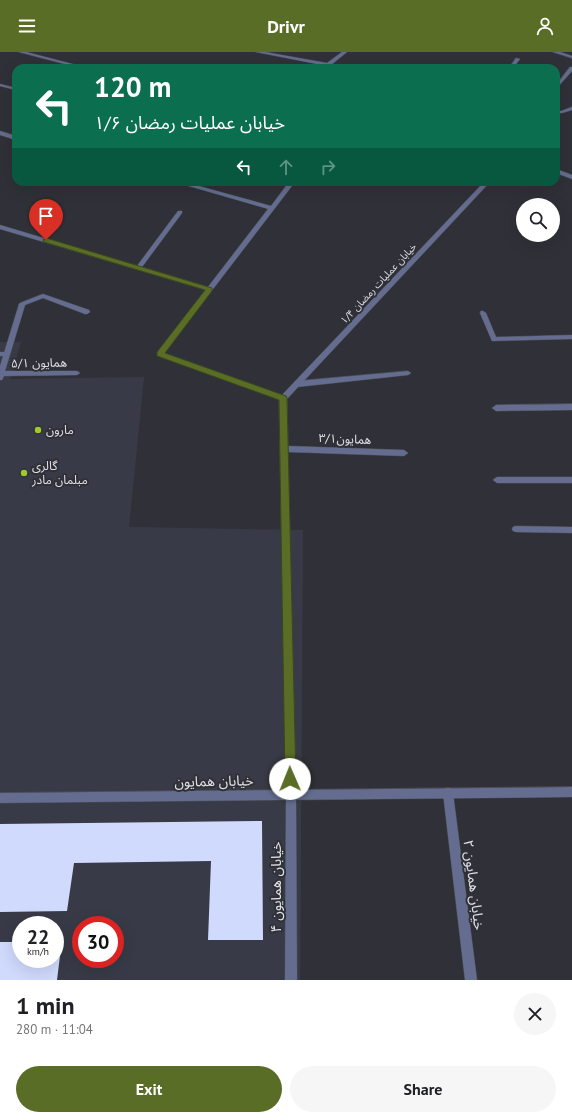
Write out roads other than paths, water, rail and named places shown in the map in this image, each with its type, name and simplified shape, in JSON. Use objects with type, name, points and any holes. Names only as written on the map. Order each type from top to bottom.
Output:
[{"type":"street","points":[[21,52],[70,64]]},
{"type":"street","points":[[258,52],[323,64]]},
{"type":"street","points":[[329,64],[345,52]]},
{"type":"street","points":[[555,52],[572,57]]},
{"type":"street","points":[[514,64],[518,58]]},
{"type":"street","points":[[560,80],[572,68]]},
{"type":"street","points":[[0,85],[12,88]]},
{"type":"street","points":[[560,112],[572,108]]},
{"type":"street","points":[[0,133],[12,137]]},
{"type":"street","points":[[560,172],[572,177]]},
{"type":"street","points":[[192,186],[272,208]]},
{"type":"street","points":[[283,398],[160,354],[289,186]]},
{"type":"street","name":"خیابان عملیات رمضان ۱/۴","points":[[283,398],[483,186]]},
{"type":"street","points":[[138,268],[180,212]]},
{"type":"street","points":[[0,227],[209,289]]},
{"type":"street","points":[[1,376],[4,354],[22,304],[43,296],[87,312]]},
{"type":"street","points":[[483,313],[494,339],[572,338]]},
{"type":"street","name":"همایون ۵/۱","points":[[1,376],[77,373]]},
{"type":"street","points":[[297,384],[408,373]]},
{"type":"street","name":"خیابان همایون ۴","points":[[283,398],[291,794],[291,980]]},
{"type":"street","points":[[496,408],[572,407]]},
{"type":"street","name":"همایون۳/۱","points":[[284,449],[404,453]]},
{"type":"street","points":[[497,480],[572,480]]},
{"type":"street","points":[[516,529],[572,530]]},
{"type":"street","name":"خیابان همایون","points":[[0,798],[572,792]]},
{"type":"street","name":"خیابان همایون ۲","points":[[448,793],[471,980]]},
{"type":"place","name":"مارون","points":[[38,430]]},
{"type":"place","name":"گالری مبلمان مادر","points":[[24,473]]}]
